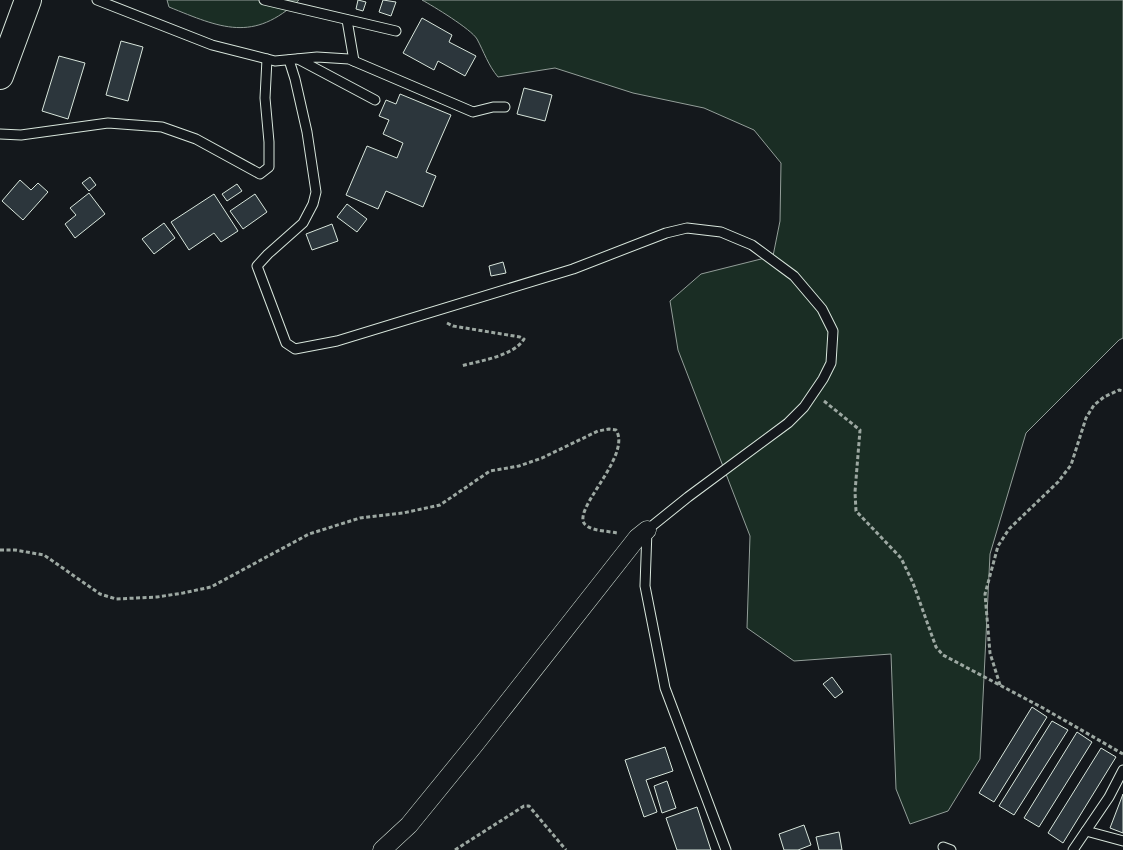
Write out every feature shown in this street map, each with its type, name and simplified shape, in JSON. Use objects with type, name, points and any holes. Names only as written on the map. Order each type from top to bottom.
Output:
[{"type":"street","points":[[0,76],[28,0]]},
{"type":"street","points":[[382,850],[409,825],[451,774],[642,534]]},
{"type":"lane","points":[[97,0],[212,45],[267,60],[294,60],[317,57],[349,59],[473,112],[493,107],[505,107]]},
{"type":"lane","points":[[264,0],[396,31]]},
{"type":"lane","points":[[347,20],[354,61]]},
{"type":"lane","points":[[0,134],[21,135],[108,123],[162,127],[196,139],[260,174],[269,167],[265,98],[267,60]]},
{"type":"lane","points":[[294,60],[375,100]]},
{"type":"lane","points":[[294,60],[295,79],[307,132],[316,192],[313,204],[303,223],[257,266],[286,342],[295,349],[337,341],[573,270],[666,233],[687,228],[720,232],[752,245],[794,276],[822,309],[833,331],[831,362],[804,407],[788,424],[688,497],[642,534],[645,586],[666,688],[726,850]]},
{"type":"lane","points":[[1074,850],[1109,797],[1123,770]]},
{"type":"lane","points":[[1086,831],[1123,841]]},
{"type":"path","points":[[429,313],[453,326],[524,339],[510,352],[461,366]]},
{"type":"path","points":[[1000,685],[990,653],[985,594],[998,546],[1010,529],[1058,482],[1071,465],[1086,418],[1094,405],[1104,397],[1119,390],[1123,391]]},
{"type":"path","points":[[814,392],[860,430],[855,492],[856,511],[901,558],[913,583],[936,647],[943,656],[1000,685],[1123,754]]},
{"type":"path","points":[[0,550],[15,550],[44,555],[100,594],[116,599],[157,597],[183,593],[211,587],[309,534],[360,518],[403,513],[440,505],[490,471],[519,466],[542,458],[598,431],[609,429],[616,430],[620,436],[619,446],[603,481],[582,514],[582,521],[586,526],[642,534]]},
{"type":"path","points":[[455,850],[524,806],[529,806],[566,850]]},
{"type":"green space","points":[[167,0],[299,0],[282,14],[267,22],[251,27],[236,27],[205,21],[169,7]]},
{"type":"green space","points":[[422,0],[1123,0],[1123,338],[1026,433],[990,554],[980,759],[948,811],[910,824],[896,789],[891,654],[794,661],[747,628],[750,536],[678,350],[670,301],[701,274],[773,256],[780,221],[781,163],[754,130],[704,108],[633,93],[555,68],[498,77],[491,68],[477,39],[451,18]]},
{"type":"building","points":[[358,0],[366,2],[363,11],[356,9]]},
{"type":"building","points":[[383,0],[396,2],[391,16],[379,12]]},
{"type":"building","points":[[422,18],[452,35],[449,42],[476,56],[465,76],[438,61],[434,70],[403,53]]},
{"type":"building","points":[[121,41],[143,47],[128,101],[106,95]]},
{"type":"building","points":[[59,56],[85,63],[68,119],[42,111]]},
{"type":"building","points":[[524,88],[552,95],[545,121],[517,114]]},
{"type":"building","points":[[400,94],[451,115],[426,172],[436,176],[423,207],[386,191],[378,209],[346,195],[367,146],[397,158],[403,143],[383,134],[389,120],[379,116],[386,100],[396,104]]},
{"type":"building","points":[[90,177],[96,185],[89,191],[82,183]]},
{"type":"building","points":[[20,180],[31,190],[38,183],[48,192],[23,220],[2,201]]},
{"type":"building","points":[[237,184],[242,191],[227,201],[222,194]]},
{"type":"building","points":[[89,193],[105,214],[75,238],[65,224],[76,215],[70,208]]},
{"type":"building","points":[[214,194],[238,231],[221,242],[214,233],[189,250],[171,222]]},
{"type":"building","points":[[255,194],[267,212],[243,229],[230,211]]},
{"type":"building","points":[[347,204],[367,219],[357,232],[337,217]]},
{"type":"building","points":[[164,223],[175,238],[154,254],[142,239]]},
{"type":"building","points":[[332,224],[338,241],[312,250],[306,234]]},
{"type":"building","points":[[503,262],[506,273],[491,276],[489,266]]},
{"type":"building","points":[[832,677],[843,692],[835,698],[823,684]]},
{"type":"building","points":[[1032,707],[1047,717],[994,802],[979,793]]},
{"type":"building","points":[[1052,721],[1068,730],[1014,815],[999,806]]},
{"type":"building","points":[[1077,732],[1092,742],[1039,827],[1024,818]]},
{"type":"building","points":[[665,747],[673,771],[646,780],[657,812],[644,817],[625,760]]},
{"type":"building","points":[[1101,748],[1116,757],[1063,843],[1048,833]]},
{"type":"building","points":[[667,781],[676,808],[662,813],[654,786]]},
{"type":"building","points":[[1123,794],[1123,833],[1110,828]]},
{"type":"building","points":[[697,807],[711,850],[677,850],[666,818]]},
{"type":"building","points":[[804,825],[811,845],[798,850],[784,850],[779,834]]},
{"type":"building","points":[[839,832],[842,850],[819,850],[816,837]]}]
